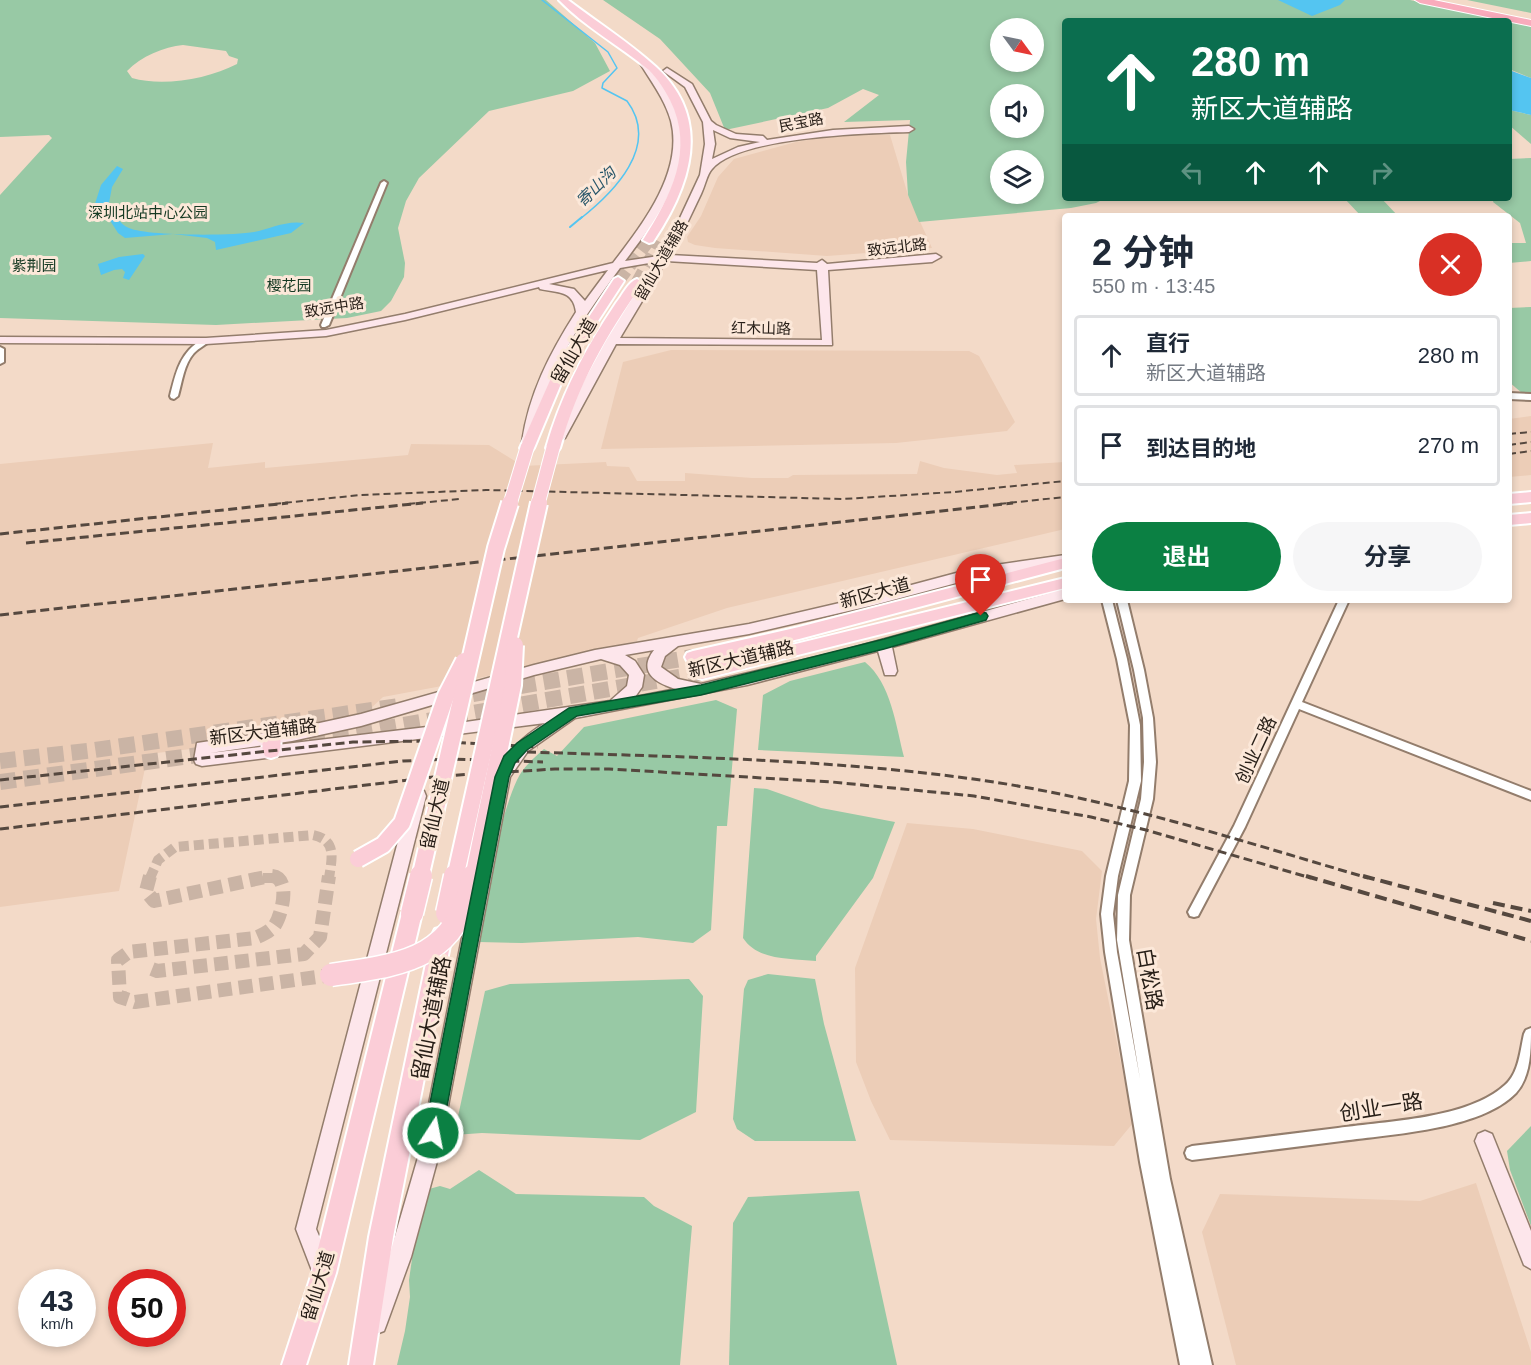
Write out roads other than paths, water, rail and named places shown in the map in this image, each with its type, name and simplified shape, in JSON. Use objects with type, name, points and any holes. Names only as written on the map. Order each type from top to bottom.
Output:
[{"type":"highway","points":[[1420,0],[1507,18]]},
{"type":"highway","points":[[1444,0],[1531,18]]},
{"type":"highway","points":[[1512,19],[1531,23]]},
{"type":"main road","points":[[563,0],[642,60],[666,82],[682,111],[688,144],[686,169],[655,241],[690,185],[699,147],[698,130],[678,85],[667,71],[599,15]]},
{"type":"main road","name":"留仙大道辅路","points":[[527,445],[530,418],[542,381],[582,312],[624,255],[668,188],[674,169],[677,146],[673,113],[642,60]]},
{"type":"main road","name":"留仙大道辅路","points":[[553,448],[612,341],[678,233],[706,169],[710,144],[707,122],[689,86],[667,71]]},
{"type":"main road","name":"民宝路","points":[[706,169],[713,161],[739,150],[812,135],[909,127],[841,127],[759,140],[731,135],[707,122]]},
{"type":"main road","points":[[678,233],[678,242],[682,247],[701,254]]},
{"type":"main road","name":"致远北路","points":[[664,255],[701,254],[822,265],[936,257],[887,264],[822,265],[664,255]]},
{"type":"main road","name":"致远中路","points":[[0,331],[226,332],[326,325],[393,312],[624,255],[664,255]]},
{"type":"main road","name":"致远中路","points":[[0,340],[206,341],[326,333],[405,317],[664,255]]},
{"type":"main road","name":"红木山路","points":[[612,341],[828,344],[822,265]]},
{"type":"main road","name":"留仙大道","points":[[288,1365],[297,1354],[324,1273],[412,913],[499,538],[527,445],[562,367],[618,282]]},
{"type":"main road","name":"留仙大道","points":[[362,1362],[381,1237],[447,913],[517,605],[528,545],[560,418],[578,374],[610,319],[637,283]]},
{"type":"main road","points":[[526,287],[568,289],[582,301],[582,312]]},
{"type":"main road","points":[[1512,499],[1531,497]]},
{"type":"main road","points":[[1512,520],[1531,518]]},
{"type":"main road","name":"新区大道辅路","points":[[1062,562],[975,573],[826,611],[596,655],[534,670],[272,744],[399,735],[616,704],[701,682],[884,644],[1062,595]]},
{"type":"main road","name":"新区大道","points":[[693,657],[799,633],[1062,563]]},
{"type":"main road","name":"新区大道","points":[[701,682],[1062,584]]},
{"type":"main road","points":[[331,975],[388,965],[421,955],[443,942],[464,914],[513,684],[517,605]]},
{"type":"main road","points":[[358,859],[383,845],[402,823],[446,696],[477,633]]},
{"type":"main road","points":[[686,639],[659,652],[655,661],[655,669],[661,678],[669,683],[701,682]]},
{"type":"main road","points":[[884,644],[890,671]]},
{"type":"main road","points":[[596,655],[623,659],[631,665],[636,674],[635,686],[616,704]]},
{"type":"main road","name":"留仙大道辅路","points":[[362,1362],[400,1257],[421,1188],[502,777],[509,760],[522,747],[574,711]]},
{"type":"main road","points":[[324,1273],[306,1229],[428,756],[428,746],[424,742],[410,736],[399,735]]},
{"type":"main road","points":[[1485,1141],[1531,1258]]},
{"type":"street","points":[[326,325],[384,183]]},
{"type":"street","points":[[174,396],[186,356],[194,347],[206,341]]},
{"type":"street","points":[[0,349],[0,362]]},
{"type":"street","points":[[1512,396],[1527,398]]},
{"type":"street","name":"白松路","points":[[1108,603],[1135,725],[1135,781],[1112,876],[1107,914],[1111,952],[1147,1162],[1188,1365]]},
{"type":"street","name":"白松路","points":[[1123,603],[1148,718],[1150,762],[1147,799],[1124,895],[1123,940],[1163,1179],[1204,1365]]},
{"type":"street","name":"创业二路","points":[[1194,912],[1239,826],[1343,603]]},
{"type":"street","points":[[1296,704],[1531,796]]},
{"type":"street","name":"创业一路","points":[[1192,1153],[1414,1125],[1468,1113],[1489,1104],[1512,1088],[1519,1078],[1531,1034]]},
{"type":"water","points":[[1278,0],[1345,0],[1340,5],[1312,16]]},
{"type":"water","points":[[1512,71],[1531,78],[1531,115],[1512,111]]},
{"type":"water","points":[[117,166],[123,169],[112,187],[109,203],[119,221],[138,231],[173,234],[125,238],[118,233],[111,222],[93,210],[101,185]]},
{"type":"water","points":[[304,223],[291,233],[216,250],[215,242],[207,238],[173,234],[254,232],[278,225]]},
{"type":"water","points":[[143,254],[145,256],[129,280],[123,278],[125,272],[122,269],[101,275],[98,264],[119,257]]},
{"type":"waterway","name":"寄山沟","points":[[542,0],[608,52],[617,68],[603,83],[602,88],[627,101],[636,118],[639,135],[636,151],[629,167],[606,196],[580,219]]},
{"type":"waterway","name":"寄山沟","points":[[570,227],[582,217]]},
{"type":"tunnel","points":[[618,281],[649,240]]},
{"type":"tunnel","points":[[637,283],[660,242]]},
{"type":"tunnel","points":[[449,698],[693,657]]},
{"type":"tunnel","points":[[0,782],[352,734],[702,673]]},
{"type":"tunnel","points":[[0,761],[95,750],[399,706]]},
{"type":"tunnel","points":[[150,878],[158,860],[175,847],[313,835],[326,841],[331,851],[329,878]]},
{"type":"tunnel","points":[[150,876],[146,891],[154,901],[270,876]]},
{"type":"tunnel","points":[[272,876],[278,878]]},
{"type":"tunnel","points":[[152,969],[157,971],[304,954],[320,937],[329,876]]},
{"type":"tunnel","points":[[263,878],[278,878]]},
{"type":"tunnel","points":[[278,878],[283,889],[282,905],[278,920],[271,930],[255,938],[129,952],[118,960],[120,997],[135,1002],[331,975]]},
{"type":"railway","points":[[1512,434],[1531,432]]},
{"type":"railway","points":[[1512,445],[1531,442]]},
{"type":"railway","points":[[1512,454],[1531,451]]},
{"type":"railway","points":[[274,504],[360,495],[486,490],[843,499],[954,492],[1062,481]]},
{"type":"railway","points":[[999,504],[1062,497]]},
{"type":"railway","points":[[408,504],[460,499]]},
{"type":"railway","points":[[0,534],[288,503]]},
{"type":"railway","points":[[26,543],[423,503]]},
{"type":"railway","points":[[0,615],[1013,503]]},
{"type":"railway","points":[[0,780],[353,742],[429,741],[538,747]]},
{"type":"railway","points":[[527,752],[820,764],[878,768],[994,782],[1042,790],[1136,812],[1368,878]]},
{"type":"railway","points":[[0,807],[403,761],[451,759],[543,762]]},
{"type":"railway","points":[[0,829],[442,776],[555,769],[609,769],[832,782],[974,796],[1091,817],[1146,830],[1311,878]]},
{"type":"railway","points":[[1306,876],[1531,941]]},
{"type":"railway","points":[[1363,876],[1531,921]]},
{"type":"railway","points":[[1493,903],[1531,911]]},
{"type":"park label","name":"深圳北站中心公园","points":[[148,212]]},
{"type":"park label","name":"紫荆园","points":[[34,265]]},
{"type":"park label","name":"樱花园","points":[[289,285]]}]
